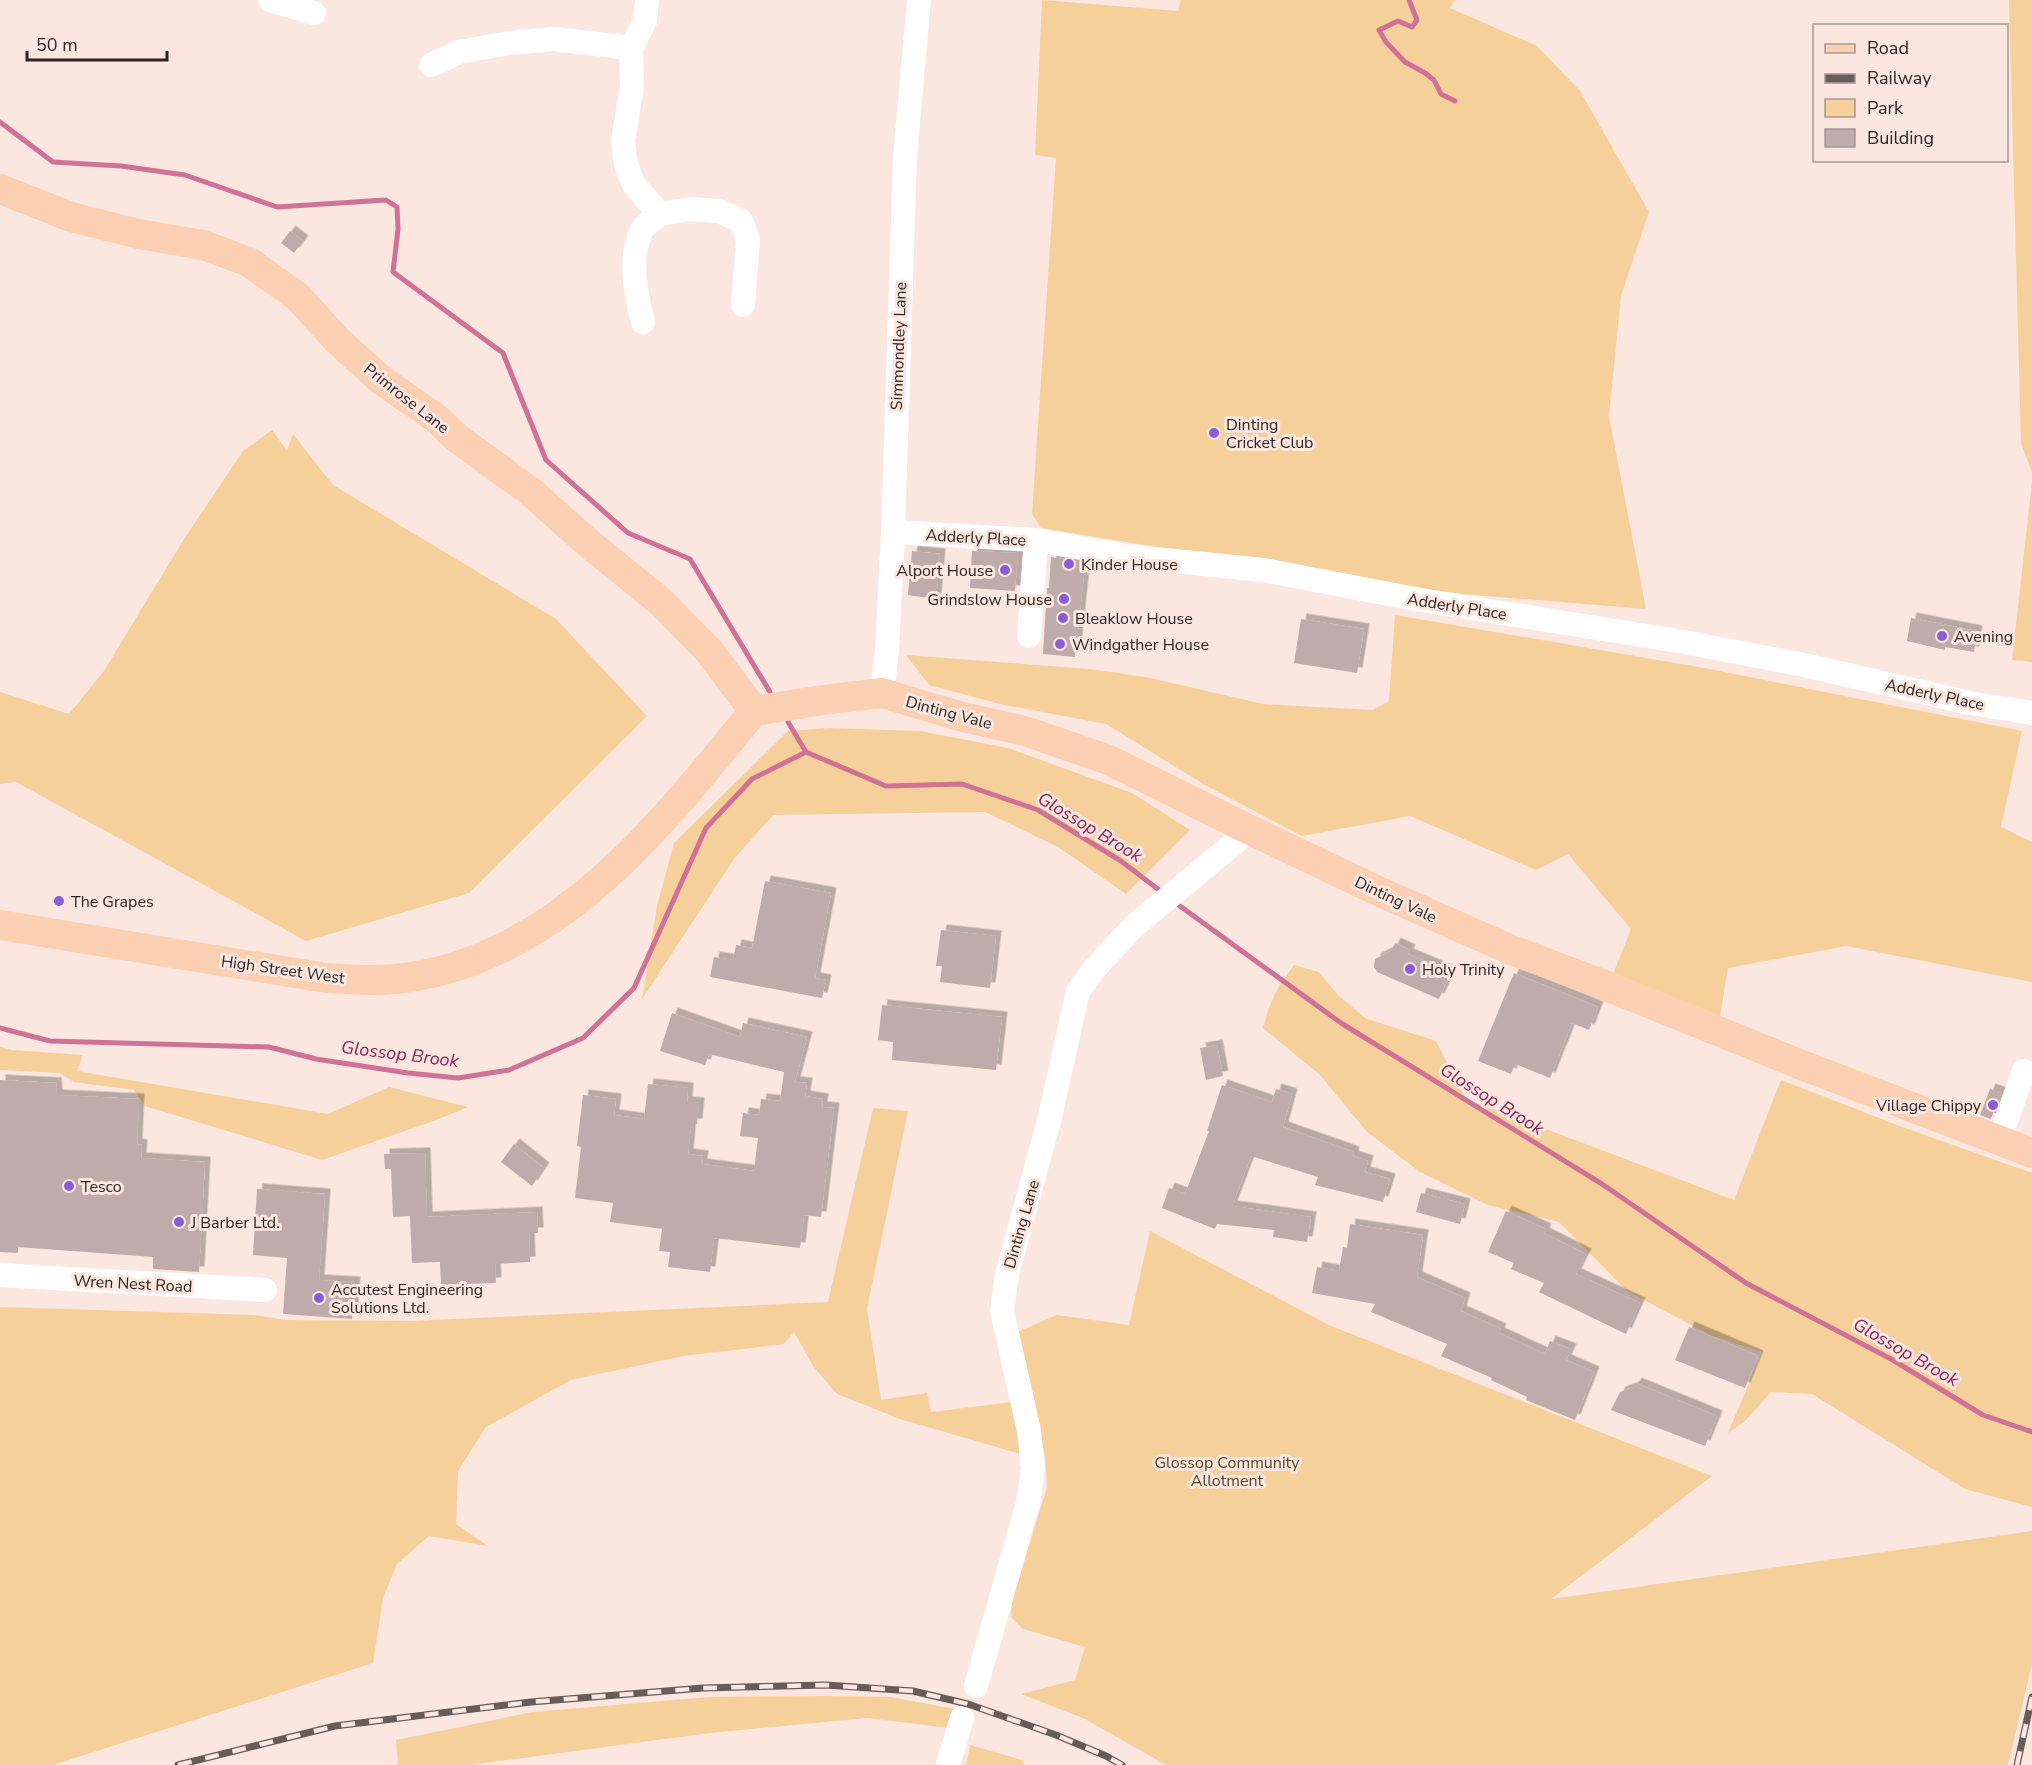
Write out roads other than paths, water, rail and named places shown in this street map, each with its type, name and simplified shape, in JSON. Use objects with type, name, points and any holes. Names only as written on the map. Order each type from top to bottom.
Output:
[{"type":"main road","name":"Primrose Lane","points":[[0,189],[71,217],[139,234],[202,244],[249,262],[298,297],[338,341],[380,379],[437,419],[457,438],[531,492],[587,542],[662,602],[709,651],[754,711]]},
{"type":"main road","name":"Dinting Vale","points":[[754,711],[882,693],[959,716],[1028,732],[1109,760],[1378,891],[1509,948],[1799,1064],[2032,1153]]},
{"type":"main road","name":"High Street West","points":[[0,925],[326,978],[376,981],[455,968],[524,938],[559,915],[603,880],[675,804],[754,711]]},
{"type":"street","points":[[270,0],[314,13]]},
{"type":"street","points":[[647,0],[645,21],[631,48],[632,86],[622,141],[626,165],[634,185],[660,214]]},
{"type":"street","name":"Simmondley Lane","points":[[882,693],[887,650],[893,532],[905,156],[919,0]]},
{"type":"street","points":[[431,65],[459,52],[508,43],[554,39],[631,48]]},
{"type":"street","points":[[643,322],[633,280],[637,251],[643,228],[660,214],[690,209],[718,211],[741,221],[748,240],[743,305]]},
{"type":"street","name":"Adderly Place","points":[[893,532],[1036,540],[1126,556],[1263,570],[1415,599],[1684,642],[1804,665],[1970,703],[2024,711]]},
{"type":"street","points":[[1029,636],[1036,540]]},
{"type":"street","name":"Dinting Lane","points":[[976,1686],[1028,1503],[1034,1469],[1029,1431],[1002,1311],[1007,1274],[1049,1121],[1078,992],[1096,967],[1133,927],[1250,830]]},
{"type":"street","points":[[1999,1140],[2024,1071]]},
{"type":"street","name":"Wren Nest Road","points":[[0,1275],[265,1290]]},
{"type":"street","points":[[948,1765],[962,1718]]},
{"type":"waterway","points":[[1409,0],[1417,20],[1412,27],[1398,21],[1379,30],[1386,42],[1405,62],[1434,80],[1441,94],[1455,101]]},
{"type":"waterway","points":[[0,122],[53,162],[121,166],[185,175],[277,207],[386,200],[397,207],[398,229],[393,272],[503,353],[546,460],[628,533],[690,559],[770,692]]},
{"type":"waterway","points":[[788,722],[806,752]]},
{"type":"waterway","name":"Glossop Brook","points":[[0,1028],[50,1041],[269,1047],[316,1059],[458,1078],[509,1070],[583,1038],[634,988],[706,828],[752,779],[806,752],[886,786],[962,784],[1038,810],[1121,861],[1163,893]]},
{"type":"waterway","name":"Glossop Brook","points":[[1173,901],[1341,1023],[1602,1184],[1746,1283],[1891,1359],[1983,1415],[2032,1432]]},
{"type":"railway","points":[[178,1765],[335,1726],[531,1702],[703,1688],[826,1685],[913,1691],[968,1704],[1056,1735],[1122,1765]]},
{"type":"railway","points":[[2017,1765],[2032,1697]]},
{"type":"place","name":"Dinting Cricket Club","points":[[1214,433]]},
{"type":"place","name":"Kinder House","points":[[1069,564]]},
{"type":"place","name":"Alport House","points":[[1005,570]]},
{"type":"place","name":"Grindslow House","points":[[1064,599]]},
{"type":"place","name":"Bleaklow House","points":[[1063,618]]},
{"type":"place","name":"Avening","points":[[1942,636]]},
{"type":"place","name":"Windgather House","points":[[1060,644]]},
{"type":"place","name":"The Grapes","points":[[59,901]]},
{"type":"place","name":"Holy Trinity","points":[[1410,969]]},
{"type":"place","name":"Village Chippy","points":[[1993,1105]]},
{"type":"place","name":"Tesco","points":[[69,1186]]},
{"type":"place","name":"J Barber Ltd.","points":[[179,1222]]},
{"type":"place","name":"Accutest Engineering Solutions Ltd.","points":[[319,1298]]},
{"type":"park label","name":"Glossop Community Allotment","points":[[1227,1471]]}]
